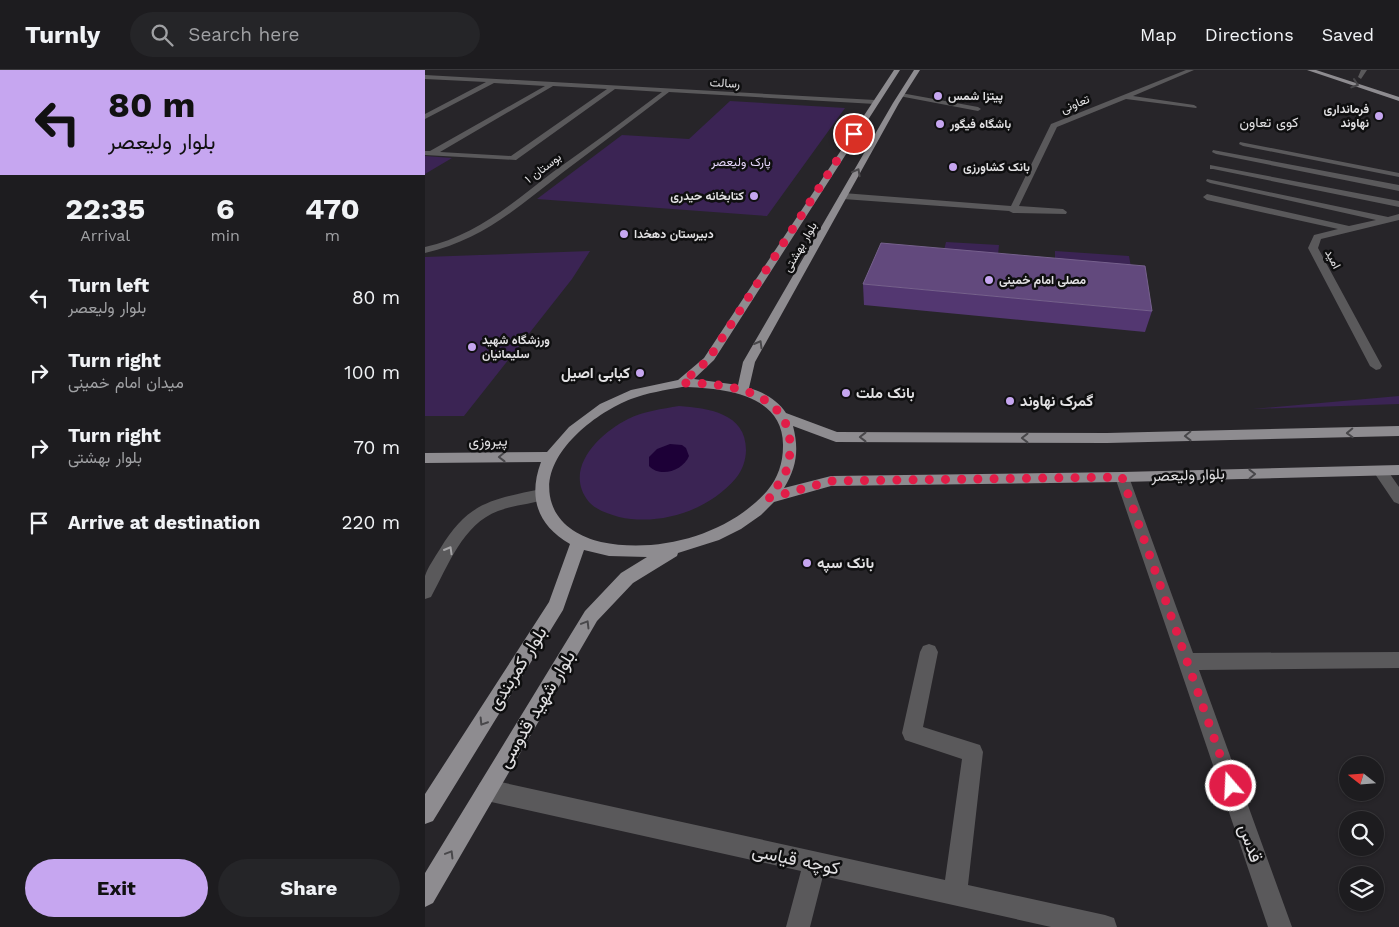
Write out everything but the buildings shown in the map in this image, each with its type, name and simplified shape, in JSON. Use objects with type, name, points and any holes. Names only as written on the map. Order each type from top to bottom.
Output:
[{"type":"main road","name":"بلوار بهشتی","points":[[682,383],[708,360],[897,70]]},
{"type":"main road","name":"بلوار بهشتی","points":[[743,389],[749,362],[898,99],[917,70]]},
{"type":"main road","points":[[1310,70],[1399,99]]},
{"type":"main road","points":[[1354,75],[1363,73],[1371,80]]},
{"type":"main road","points":[[875,102],[898,99]]},
{"type":"main road","points":[[783,417],[789,434],[791,456],[785,475],[769,498],[744,520],[711,537],[675,549],[639,553],[607,550],[579,542],[560,529],[548,513],[542,495],[543,476],[551,457],[568,434],[592,414],[620,399],[651,388],[682,383],[715,383],[743,389],[766,401],[783,417],[836,437],[1107,438],[1399,431]]},
{"type":"main road","name":"پیروزی","points":[[425,458],[551,457]]},
{"type":"main road","name":"بلوار ولیعصر","points":[[769,498],[831,481],[1122,477],[1399,470]]},
{"type":"main road","name":"بلوار کمربندی","points":[[433,788],[557,605],[579,542]]},
{"type":"main road","name":"بلوار شهید قدوسی","points":[[425,896],[591,616],[627,578],[675,549]]},
{"type":"main road","points":[[425,813],[433,788]]},
{"type":"street","name":"تعاونی","points":[[1013,210],[1054,126],[1191,70]]},
{"type":"street","name":"رسالت","points":[[425,77],[875,102]]},
{"type":"street","points":[[425,82],[433,78]]},
{"type":"street","points":[[425,117],[493,81]]},
{"type":"street","points":[[429,153],[552,84]]},
{"type":"street","points":[[429,153],[513,158],[613,88]]},
{"type":"street","name":"بوستان ۱","points":[[425,250],[447,245],[484,226],[667,91]]},
{"type":"street","points":[[1126,97],[1194,107]]},
{"type":"street","points":[[898,99],[977,109]]},
{"type":"street","points":[[1243,144],[1399,175]]},
{"type":"street","points":[[1350,229],[1207,200],[1217,149],[1399,188]]},
{"type":"street","points":[[1213,167],[1399,204]]},
{"type":"street","points":[[1211,181],[1394,218]]},
{"type":"street","points":[[843,196],[1013,210],[1063,212]]},
{"type":"street","name":"امید","points":[[1376,366],[1313,248],[1317,237],[1394,218]]},
{"type":"street","points":[[1380,471],[1399,498]]},
{"type":"street","name":"قدس","points":[[1122,477],[1279,927]]},
{"type":"street","points":[[425,592],[456,538],[476,515],[503,503],[542,495]]},
{"type":"street","points":[[929,652],[912,733],[973,752],[955,894]]},
{"type":"street","points":[[1188,662],[1399,660]]},
{"type":"street","name":"کوچه قیاسی","points":[[487,790],[955,894],[1062,922],[1105,927]]},
{"type":"street","points":[[798,927],[815,863]]},
{"type":"green space","name":"پارک ولیعصر","points":[[730,101],[845,108],[767,216],[537,199],[622,135],[689,139]]},
{"type":"green space","points":[[425,156],[452,158],[425,174]]},
{"type":"green space","points":[[946,242],[999,245],[997,266],[941,262]]},
{"type":"green space","name":"ورزشگاه شهید سلیمانیان","points":[[590,251],[572,279],[464,416],[425,416],[425,257]]},
{"type":"green space","points":[[1055,251],[1129,256],[1133,278],[1055,273]]},
{"type":"green space","points":[[1399,396],[1399,404],[1252,409]]},
{"type":"green space","points":[[679,406],[713,411],[732,420],[740,428],[744,438],[746,454],[742,469],[736,478],[725,490],[712,499],[682,513],[667,517],[635,519],[619,517],[592,505],[582,490],[580,477],[582,465],[596,443],[617,425],[634,416]]},
{"type":"shaded area","points":[[670,444],[682,445],[686,448],[689,456],[686,461],[682,466],[671,471],[659,472],[654,470],[649,466],[649,457],[657,449]]},
{"type":"place","name":"پیتزا شمس","points":[[938,96]]},
{"type":"place","name":"فرمانداری نهاوند","points":[[1379,116]]},
{"type":"place","name":"باشگاه فیگور","points":[[940,124]]},
{"type":"place","name":"بانک کشاورزی","points":[[953,167]]},
{"type":"place","name":"کتابخانه حیدری","points":[[754,196]]},
{"type":"place","name":"دبیرستان دهخدا","points":[[624,234]]},
{"type":"place","name":"مصلی امام خمینی","points":[[989,280]]},
{"type":"place","name":"ورزشگاه شهید سلیمانیان","points":[[472,347]]},
{"type":"place","name":"کبابی اصیل","points":[[640,373]]},
{"type":"place","name":"بانک ملت","points":[[846,393]]},
{"type":"place","name":"گمرک نهاوند","points":[[1010,401]]},
{"type":"place","name":"بانک سپه","points":[[807,563]]},
{"type":"district","name":"کوی تعاون","points":[[1269,122]]},
{"type":"route","points":[[854,134],[708,360],[682,383],[715,383],[743,389],[766,401],[783,417],[789,434],[791,456],[785,475],[769,498],[831,481],[1122,477],[1231,786]]}]
